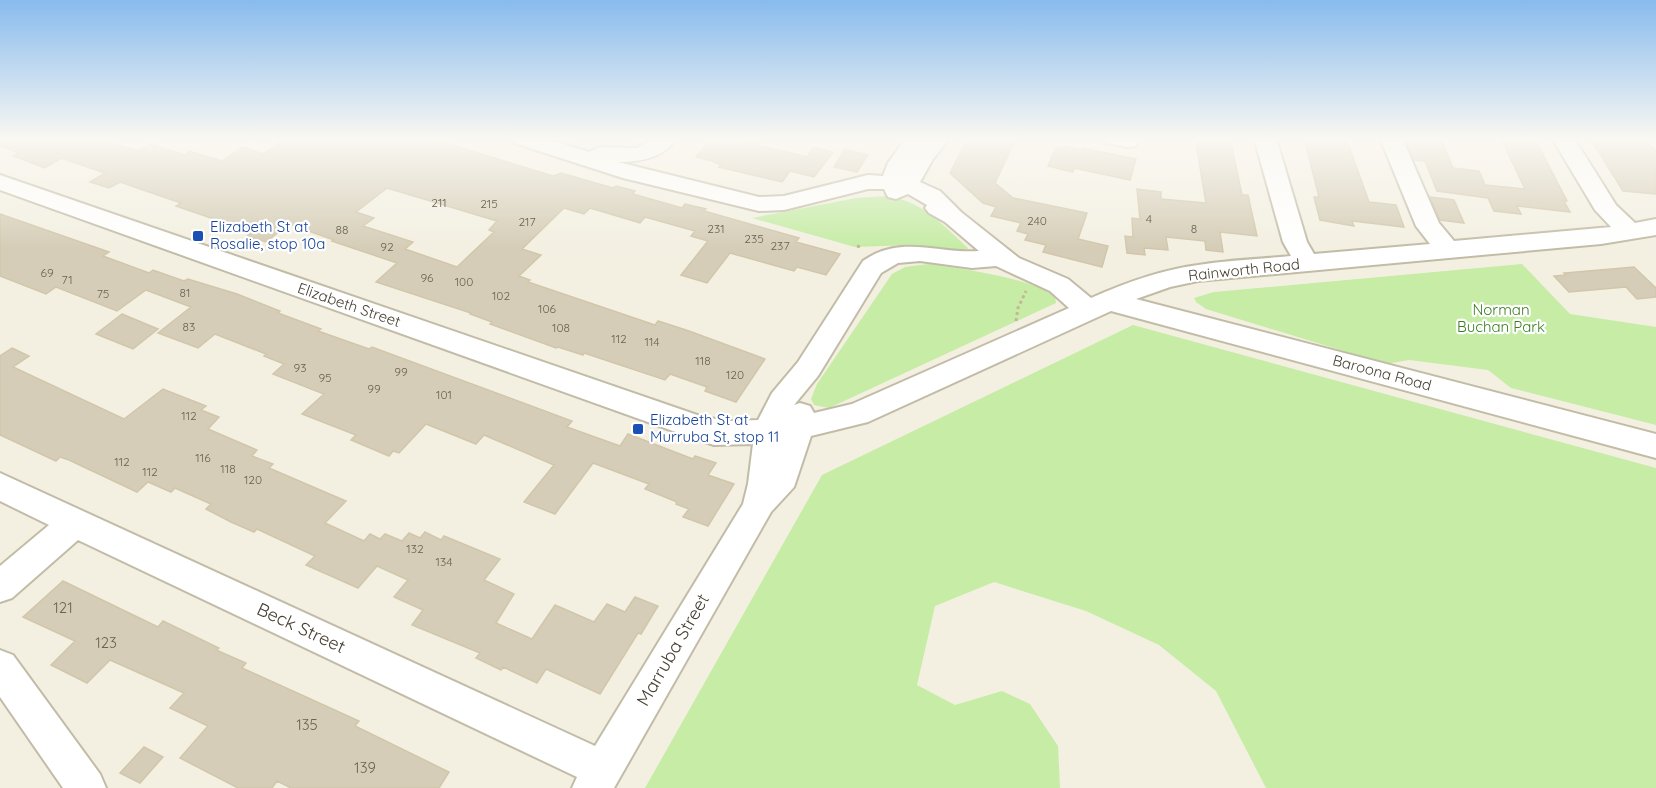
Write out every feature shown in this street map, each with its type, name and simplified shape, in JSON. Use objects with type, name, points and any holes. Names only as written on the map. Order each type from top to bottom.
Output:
[{"type":"street","name":"Baroona Road","points":[[638,175],[751,203],[779,204],[825,194],[899,186],[953,217],[1013,266],[1102,304],[1656,446]]},
{"type":"street","points":[[706,175],[731,182]]},
{"type":"street","points":[[898,175],[899,186]]},
{"type":"street","points":[[899,186],[908,175]]},
{"type":"street","points":[[1276,175],[1295,242],[1307,263]]},
{"type":"street","points":[[1406,175],[1428,226],[1449,250]]},
{"type":"street","points":[[1585,175],[1607,210],[1631,232]]},
{"type":"street","name":"Elizabeth Street","points":[[0,182],[697,428],[738,441],[782,438]]},
{"type":"street","name":"Rainworth Road","points":[[782,438],[823,436],[858,414],[1155,282],[1191,274],[1631,232],[1656,227]]},
{"type":"street","name":"Marruba Street","points":[[598,778],[754,512],[783,478],[782,438],[807,370],[866,276],[881,260],[907,254],[972,260],[1000,257]]},
{"type":"street","name":"Beck Street","points":[[3,491],[75,523],[598,778]]},
{"type":"street","points":[[0,587],[75,523]]},
{"type":"street","points":[[0,667],[86,788]]},
{"type":"path","points":[[1014,343],[1018,308],[1033,274]]},
{"type":"green space","points":[[885,196],[909,202],[930,214],[968,248],[966,251],[910,245],[855,247],[752,218],[856,198]]},
{"type":"green space","points":[[928,264],[994,275],[1030,284],[1055,296],[1056,303],[829,408],[814,405],[811,399],[817,384],[892,274],[905,267]]},
{"type":"green space","name":"Norman Buchan Park","points":[[1522,264],[1570,314],[1656,327],[1656,425],[1511,388],[1488,370],[1409,360],[1386,364],[1206,309],[1194,298],[1214,292]]},
{"type":"green space","points":[[1133,325],[1656,468],[1656,788],[1266,788],[1216,691],[1159,645],[1086,611],[994,582],[935,606],[917,685],[955,705],[1002,691],[1030,704],[1058,746],[1060,788],[645,788],[822,475]]},
{"type":"building","points":[[102,175],[567,175],[613,188],[616,186],[635,191],[633,194],[682,208],[685,204],[706,209],[704,211],[799,238],[796,242],[840,254],[826,275],[797,267],[794,271],[730,253],[707,283],[681,275],[708,241],[691,236],[695,231],[645,217],[640,223],[590,208],[584,214],[564,208],[522,249],[541,255],[519,276],[530,280],[528,282],[655,325],[658,321],[689,331],[765,359],[736,402],[705,391],[707,387],[670,374],[665,380],[584,353],[583,355],[556,348],[490,324],[492,322],[471,313],[376,282],[397,263],[289,224],[266,242],[247,236],[252,232],[176,206],[181,203],[120,182],[109,188],[90,182]],"holes":[[[387,188],[497,221],[489,230],[494,232],[457,267],[405,249],[413,242],[363,226],[374,218],[356,212]]]},
{"type":"building","points":[[752,175],[787,175],[782,182]]},
{"type":"building","points":[[952,175],[999,175],[995,183],[1013,198],[1087,213],[1078,239],[1108,246],[1102,267],[1043,252],[1046,245],[1025,240],[1028,234],[1017,231],[1021,223],[991,216],[996,207],[983,203]]},
{"type":"building","points":[[1106,175],[1131,175],[1130,180]]},
{"type":"building","points":[[1201,175],[1238,175],[1242,195],[1248,195],[1257,236],[1220,232],[1223,252],[1206,250],[1205,241],[1166,237],[1168,250],[1144,248],[1145,255],[1127,253],[1125,236],[1133,237],[1132,218],[1140,219],[1137,189],[1161,192],[1161,199],[1206,203]]},
{"type":"building","points":[[1313,175],[1359,175],[1369,202],[1396,205],[1404,227],[1352,221],[1354,226],[1320,220],[1314,197],[1319,197]]},
{"type":"building","points":[[1431,175],[1481,175],[1485,185],[1525,189],[1518,175],[1553,175],[1570,212],[1517,206],[1521,214],[1494,211],[1488,198],[1437,191]]},
{"type":"building","points":[[1613,175],[1656,175],[1656,194],[1623,191]]},
{"type":"building","points":[[1430,197],[1454,200],[1464,223],[1440,220]]},
{"type":"building","points":[[0,214],[109,252],[103,256],[149,273],[153,270],[184,281],[188,279],[237,294],[321,329],[318,331],[369,349],[372,347],[572,421],[567,427],[620,446],[628,434],[693,459],[695,456],[716,463],[708,475],[734,484],[708,526],[683,517],[689,509],[645,489],[649,484],[593,463],[555,514],[524,502],[554,465],[484,435],[476,444],[426,424],[399,453],[393,451],[389,456],[351,440],[356,435],[302,414],[324,394],[273,374],[284,364],[264,356],[266,354],[215,334],[198,348],[158,333],[191,307],[146,290],[117,311],[56,287],[46,294],[0,276]]},
{"type":"building","points":[[1634,267],[1656,288],[1656,297],[1637,299],[1626,287],[1569,292],[1554,276],[1566,275],[1564,273]]},
{"type":"building","points":[[122,314],[158,329],[133,349],[96,334]]},
{"type":"building","points":[[12,348],[29,356],[13,367],[124,419],[163,389],[206,406],[201,410],[219,417],[208,429],[257,450],[252,456],[273,464],[269,468],[346,501],[325,523],[364,541],[370,534],[380,539],[385,534],[402,541],[409,533],[420,538],[425,532],[441,540],[444,536],[500,559],[484,580],[514,594],[496,623],[532,639],[555,605],[594,622],[607,604],[625,612],[635,597],[658,606],[641,634],[638,633],[600,694],[546,669],[537,683],[503,667],[501,670],[476,658],[480,653],[412,625],[423,610],[394,597],[408,580],[377,566],[358,588],[306,565],[315,556],[257,529],[254,532],[231,522],[206,509],[211,504],[175,488],[171,492],[148,482],[137,492],[69,460],[60,457],[56,461],[0,435],[0,356]]},
{"type":"building","points":[[63,581],[158,627],[163,621],[219,648],[216,650],[246,663],[242,668],[359,721],[355,726],[449,772],[439,788],[291,788],[277,781],[272,788],[238,788],[180,758],[208,726],[170,708],[184,693],[110,660],[87,683],[51,665],[75,641],[23,617]]},
{"type":"building","points":[[144,747],[163,757],[140,783],[120,773]]},
{"type":"place","name":"Elizabeth St at Rosalie, stop 10a","points":[[198,236]]},
{"type":"place","name":"Elizabeth St at Murruba St, stop 11","points":[[638,429]]}]
